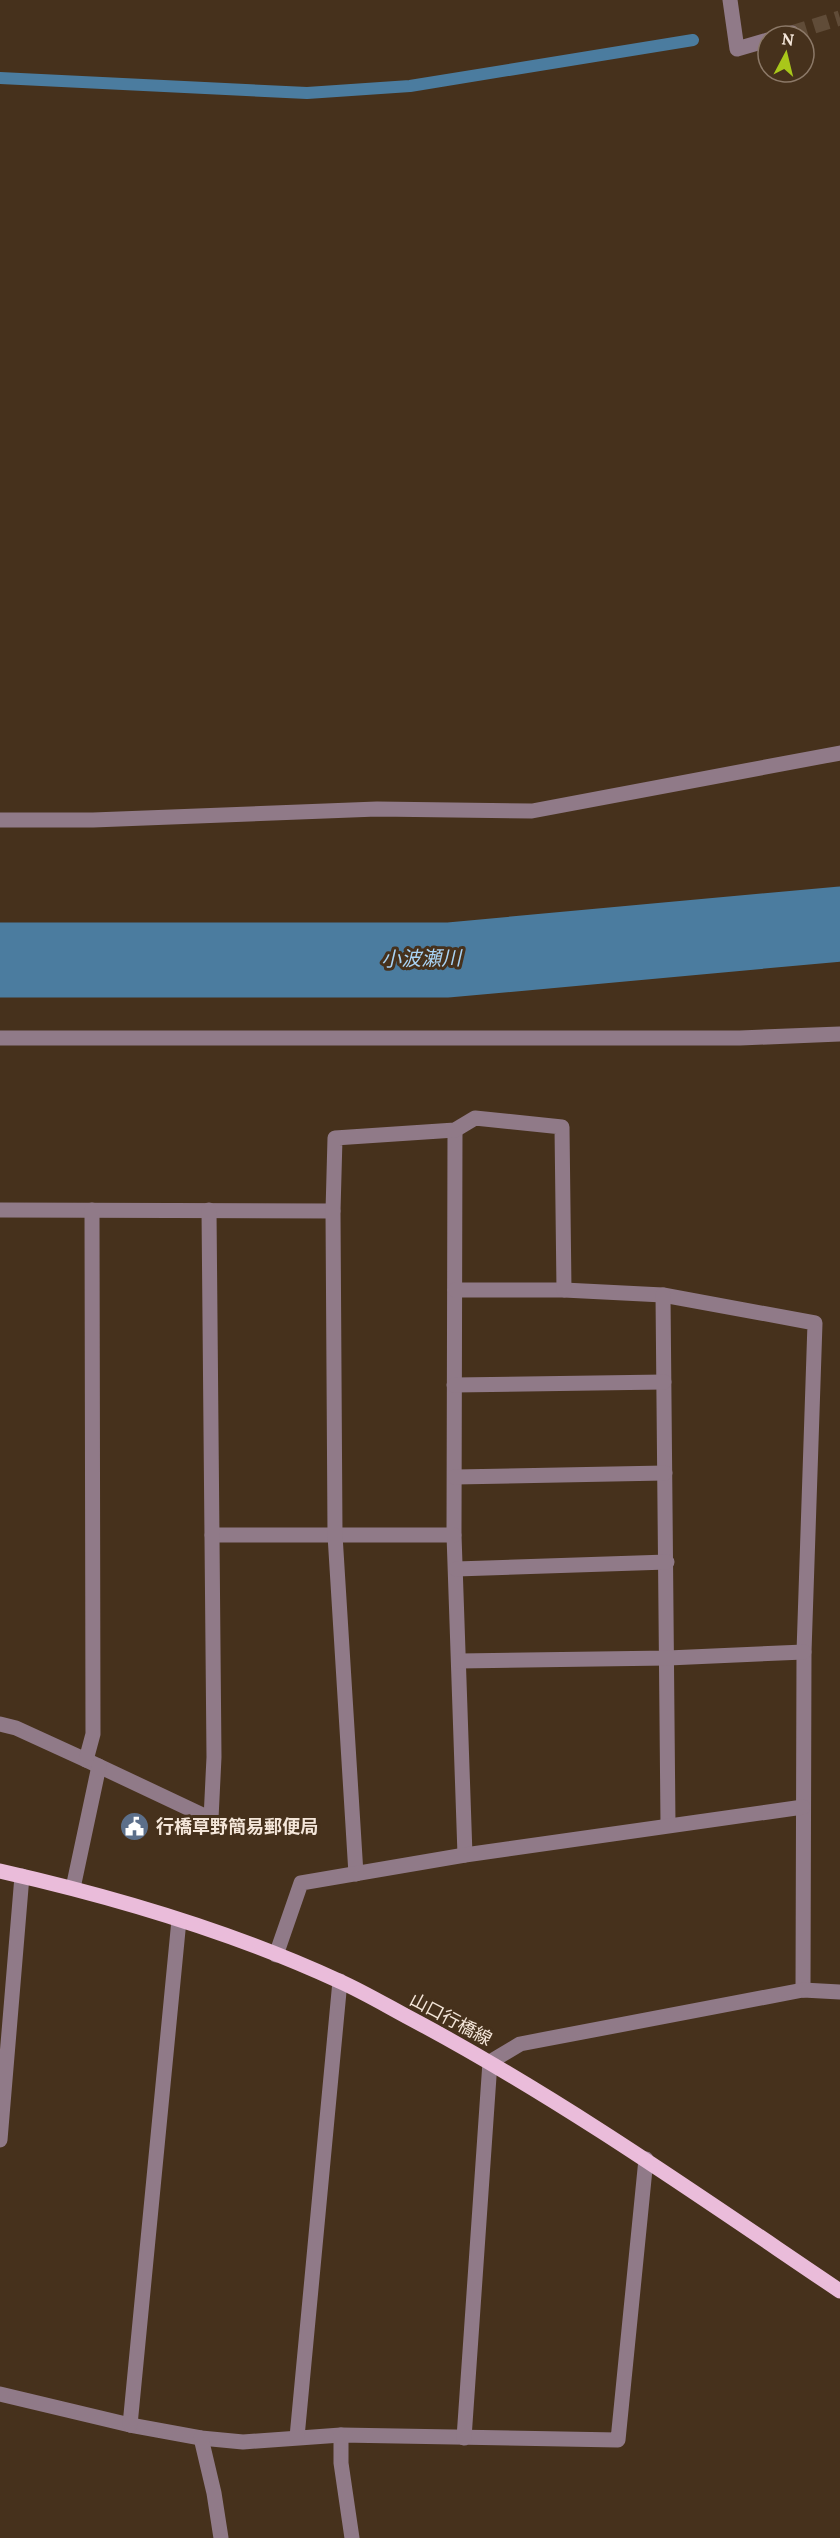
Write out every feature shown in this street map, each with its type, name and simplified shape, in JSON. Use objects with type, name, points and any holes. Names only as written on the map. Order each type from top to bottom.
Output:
[{"type":"main road","name":"山口行橋線","points":[[0,1871],[74,1888],[179,1920],[276,1954],[340,1981],[490,2062],[646,2159],[840,2291]]},
{"type":"street","points":[[730,0],[737,49],[756,43]]},
{"type":"street","points":[[0,819],[93,820],[377,809],[532,811],[840,753]]},
{"type":"street","points":[[0,1038],[740,1038],[840,1034]]},
{"type":"street","points":[[356,1874],[335,1535],[333,1211],[335,1138],[455,1130],[475,1118],[562,1127],[564,1290]]},
{"type":"street","points":[[455,1130],[454,1535],[465,1855]]},
{"type":"street","points":[[0,1210],[333,1211]]},
{"type":"street","points":[[74,1888],[93,1763],[92,1210]]},
{"type":"street","points":[[0,1724],[16,1728],[93,1763],[211,1820],[214,1757],[209,1210]]},
{"type":"street","points":[[455,1290],[564,1290],[663,1295],[814,1323],[804,1652],[803,1990]]},
{"type":"street","points":[[663,1295],[668,1824]]},
{"type":"street","points":[[454,1385],[664,1382]]},
{"type":"street","points":[[455,1477],[665,1473]]},
{"type":"street","points":[[212,1535],[454,1535]]},
{"type":"street","points":[[456,1569],[667,1562]]},
{"type":"street","points":[[459,1661],[668,1658],[804,1652]]},
{"type":"street","points":[[276,1954],[301,1883],[465,1855],[803,1806]]},
{"type":"street","points":[[0,2140],[5,2000],[21,1876]]},
{"type":"street","points":[[130,2425],[179,1920]]},
{"type":"street","points":[[297,2437],[340,1981]]},
{"type":"street","points":[[464,2438],[490,2062],[520,2044],[803,1990],[840,1992]]},
{"type":"street","points":[[0,2394],[130,2425],[201,2438],[243,2442],[341,2435],[618,2440],[646,2159]]},
{"type":"street","points":[[341,2435],[341,2463],[352,2538]]},
{"type":"street","points":[[201,2438],[214,2493],[221,2538]]},
{"type":"waterway","points":[[0,78],[307,93],[410,86],[693,40]]},
{"type":"waterway","name":"小波瀬川","points":[[0,960],[448,960],[840,924]]},
{"type":"tunnel","points":[[816,26],[840,18]]},
{"type":"place","name":"行橋草野簡易郵便局","points":[[135,1826]]}]
